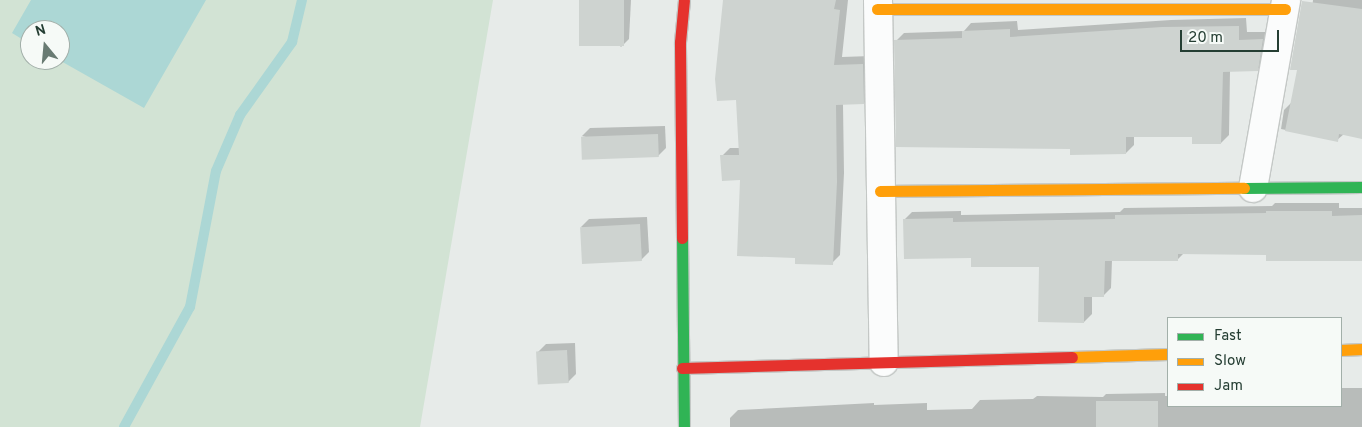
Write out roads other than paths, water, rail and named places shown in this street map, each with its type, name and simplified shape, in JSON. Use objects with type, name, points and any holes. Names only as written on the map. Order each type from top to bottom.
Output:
[{"type":"street","points":[[684,0],[680,42],[684,427]]},
{"type":"street","points":[[884,362],[877,4],[1285,5],[1253,188]]},
{"type":"street","points":[[880,191],[1362,187]]},
{"type":"street","points":[[1342,350],[1362,349]]},
{"type":"street","points":[[682,368],[1167,354]]},
{"type":"water","points":[[31,0],[206,0],[144,108],[70,66],[70,20],[20,20],[20,38],[12,33]]},
{"type":"waterway","points":[[124,427],[190,307],[216,171],[240,115],[292,42],[302,0]]}]
